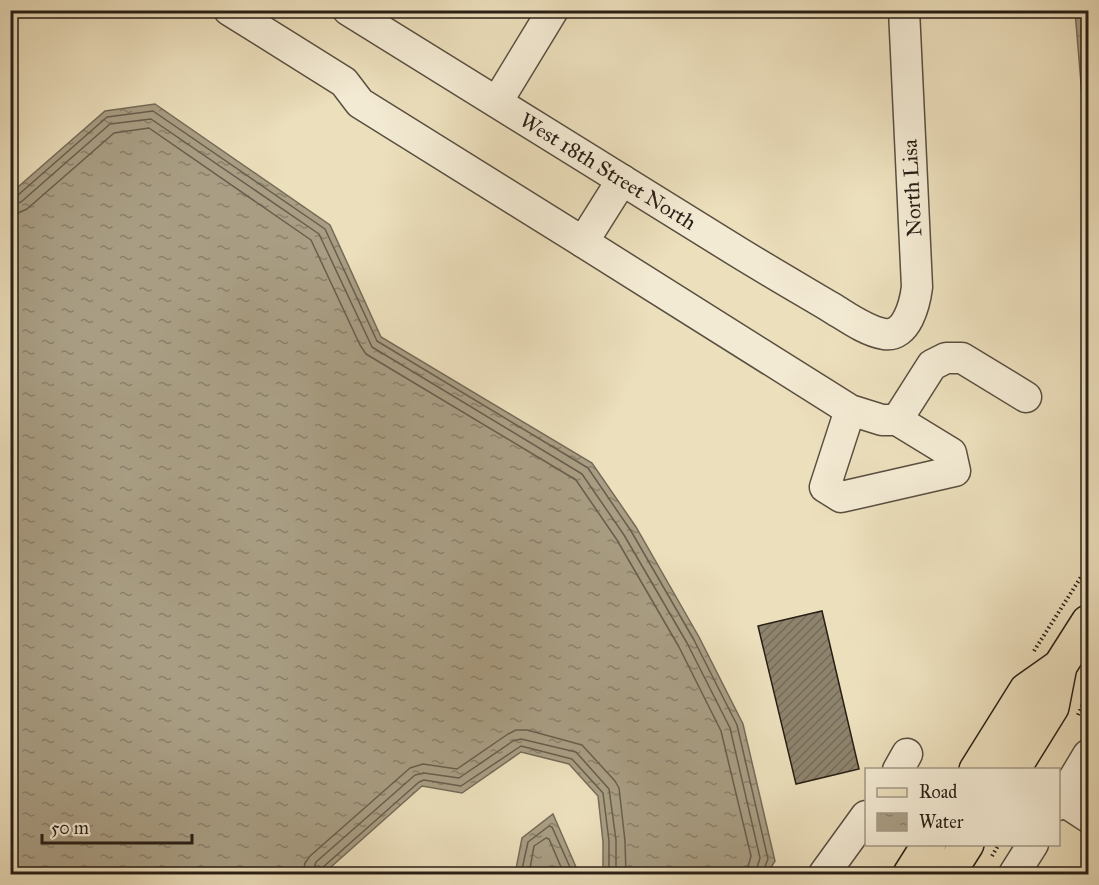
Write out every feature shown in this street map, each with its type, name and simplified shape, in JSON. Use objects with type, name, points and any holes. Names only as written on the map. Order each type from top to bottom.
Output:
[{"type":"main road","points":[[977,768],[1026,690],[1060,666],[1089,622]]},
{"type":"main road","points":[[1014,768],[1052,707],[1060,666]]},
{"type":"main road","points":[[910,874],[928,846]]},
{"type":"main road","points":[[948,874],[991,859]]},
{"type":"street","points":[[229,10],[344,82],[360,103],[850,410],[882,420],[897,420],[951,453],[956,471],[841,497],[825,487],[850,410]]},
{"type":"street","name":"West 18th Street North","points":[[348,10],[770,271],[870,329]]},
{"type":"street","points":[[496,102],[553,10]]},
{"type":"street","name":"North Lisa","points":[[870,329],[885,334],[894,333],[903,326],[915,307],[917,287],[904,10]]},
{"type":"street","points":[[583,242],[622,180]]},
{"type":"street","points":[[897,420],[932,365],[946,358],[962,358],[1026,397]]},
{"type":"street","points":[[1089,755],[1060,802],[1089,817]]},
{"type":"street","points":[[824,874],[865,819]]},
{"type":"street","points":[[991,859],[1027,846]]},
{"type":"water","points":[[1075,11],[1088,11],[1088,168]]},
{"type":"water","points":[[155,104],[330,225],[381,337],[592,463],[636,527],[699,637],[743,724],[775,861],[767,874],[603,874],[603,842],[598,796],[569,764],[521,752],[462,793],[422,786],[323,874],[11,874],[11,193],[105,111]]},
{"type":"water","points":[[553,814],[579,874],[515,874],[522,838]]},
{"type":"building","points":[[822,611],[859,769],[796,784],[758,626]]}]
